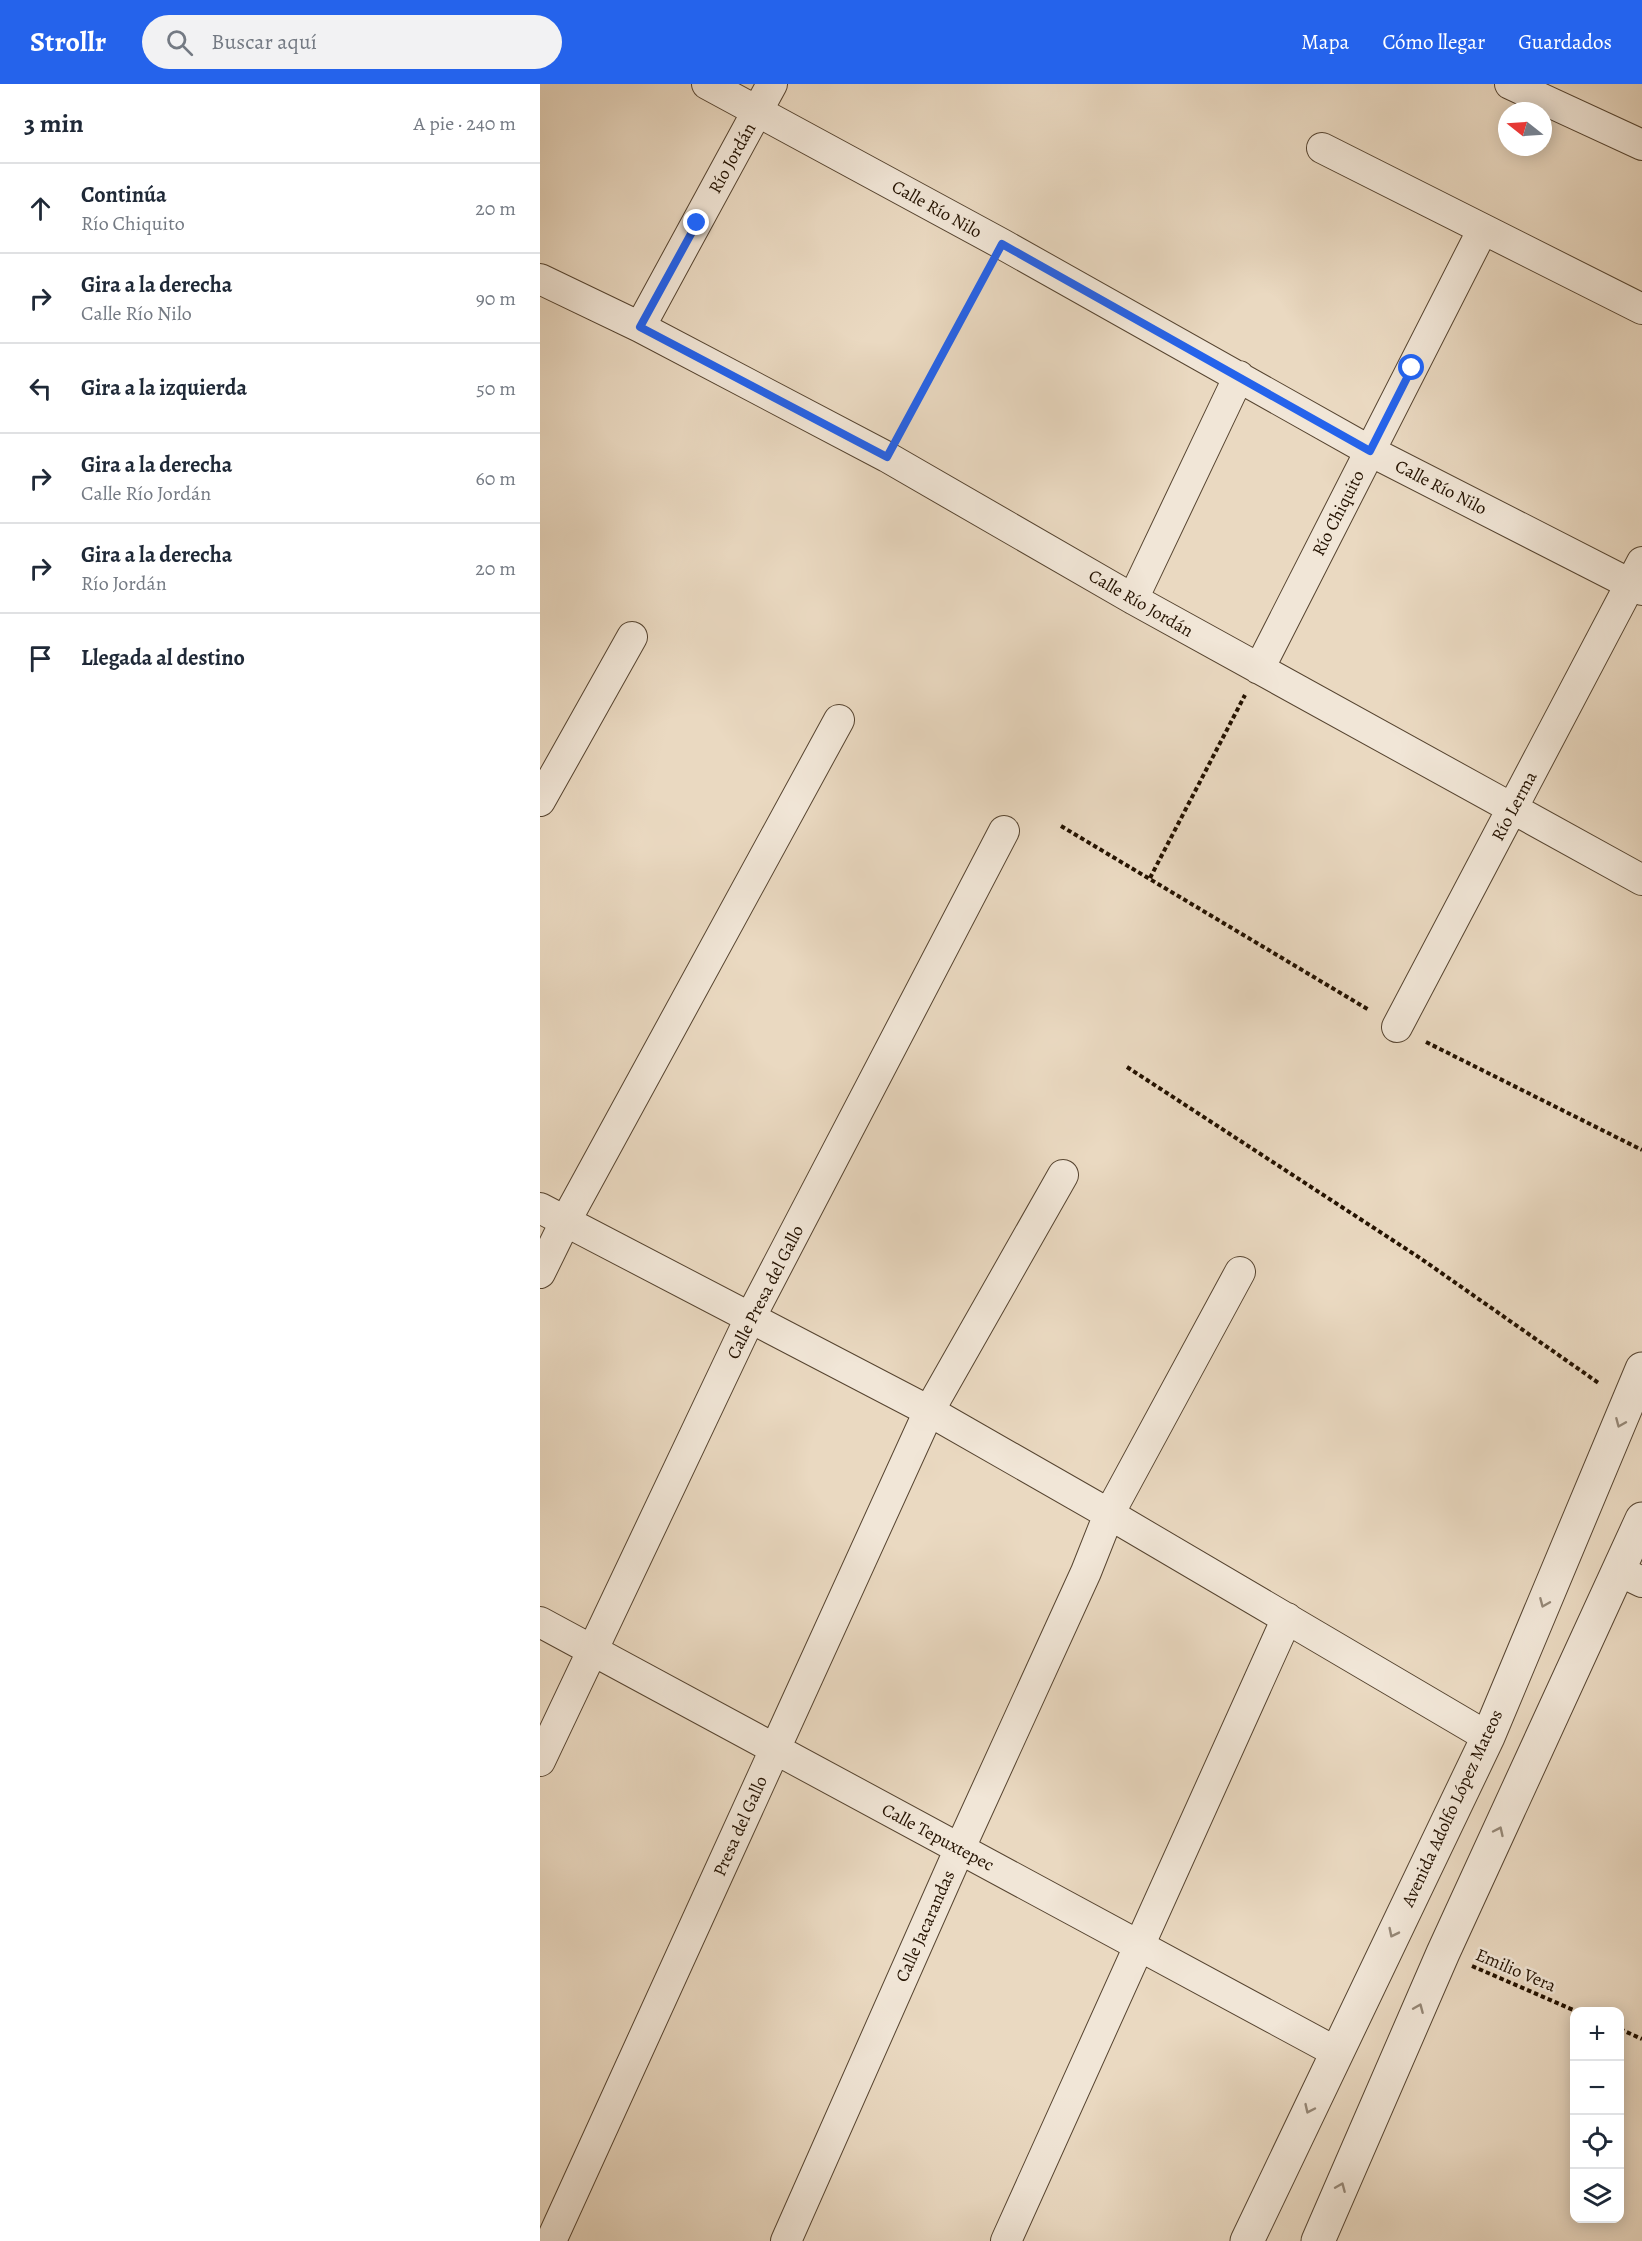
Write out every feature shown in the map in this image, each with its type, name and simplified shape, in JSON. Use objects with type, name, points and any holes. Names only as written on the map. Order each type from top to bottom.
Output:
[{"type":"street","name":"Calle Río Nilo","points":[[707,84],[1002,244],[1370,451],[1638,579]]},
{"type":"street","name":"Río Jordán","points":[[640,327],[772,84]]},
{"type":"street","points":[[1514,85],[1642,146]]},
{"type":"street","points":[[1322,148],[1642,309]]},
{"type":"street","name":"Río Chiquito","points":[[1259,669],[1483,228]]},
{"type":"street","name":"Calle Río Jordán","points":[[540,279],[640,327],[887,457],[1133,599],[1642,880]]},
{"type":"street","points":[[1133,599],[1239,376]]},
{"type":"street","name":"Río Lerma","points":[[1397,1027],[1638,579]]},
{"type":"street","points":[[540,801],[632,637]]},
{"type":"street","points":[[540,1273],[552,1215],[839,720]]},
{"type":"street","name":"Calle Presa del Gallo","points":[[540,1761],[750,1318],[1004,831]]},
{"type":"street","name":"Presa del Gallo","points":[[551,2241],[929,1411],[1063,1175]]},
{"type":"street","points":[[552,1215],[929,1411],[1488,1737]]},
{"type":"street","name":"Calle Jacarandas","points":[[786,2241],[960,1848],[1086,1572],[1109,1514],[1240,1272]]},
{"type":"street","name":"Avenida Adolfo López Mateos","points":[[1247,2241],[1488,1737],[1642,1369]]},
{"type":"street","points":[[1318,2241],[1443,1953],[1630,1577],[1642,1519]]},
{"type":"street","points":[[1006,2241],[1287,1618]]},
{"type":"street","name":"Calle Tepuxtepec","points":[[540,1622],[1336,2052]]},
{"type":"path","points":[[887,457],[1002,244]]},
{"type":"path","points":[[1150,878],[1259,669]]},
{"type":"path","points":[[1061,826],[1397,1027],[1642,1150]]},
{"type":"path","points":[[1127,1067],[1420,1258],[1628,1403]]},
{"type":"path","name":"Emilio Vera","points":[[1443,1953],[1570,2009]]},
{"type":"path","points":[[1624,2031],[1642,2039]]},
{"type":"route","points":[[697,223],[640,327],[887,457],[940,355],[1002,244],[1370,451],[1412,368]]}]
